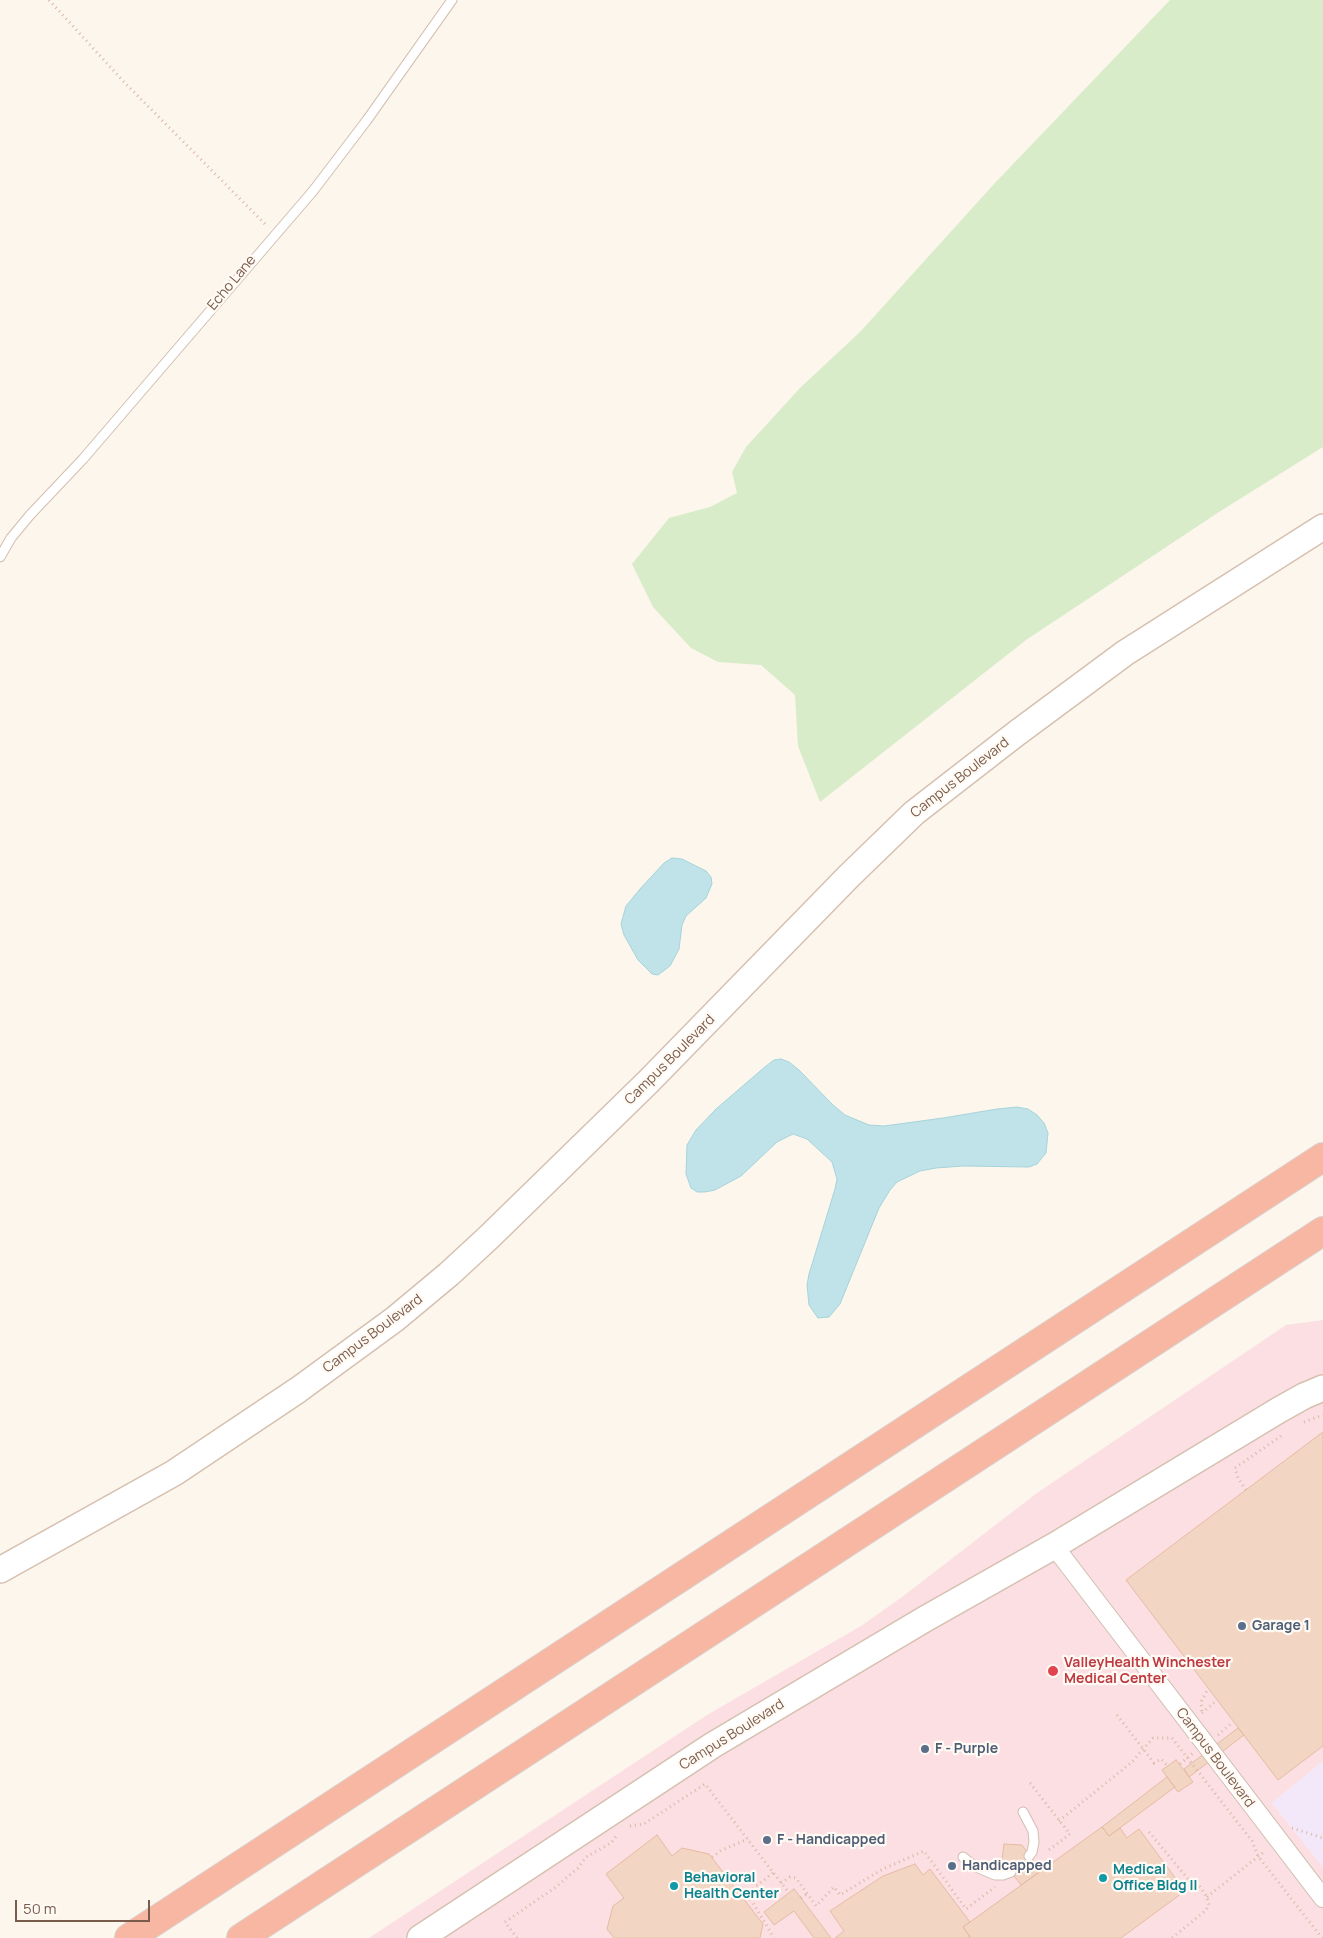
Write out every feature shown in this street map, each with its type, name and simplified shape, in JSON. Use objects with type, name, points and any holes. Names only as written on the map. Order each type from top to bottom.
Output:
[{"type":"highway","points":[[129,1938],[1323,1157]]},
{"type":"highway","points":[[250,1934],[1323,1231]]},
{"type":"street","name":"Campus Boulevard","points":[[0,1570],[174,1472],[298,1390],[395,1318],[449,1274],[488,1238],[648,1082],[875,850],[920,809],[1001,745],[1118,658],[1323,527]]},
{"type":"street","name":"Campus Boulevard","points":[[420,1938],[713,1745],[925,1619],[1054,1546],[1287,1406],[1323,1388]]},
{"type":"street","name":"Campus Boulevard","points":[[1054,1546],[1323,1898]]},
{"type":"lane","name":"Echo Lane","points":[[0,557],[11,538],[30,515],[83,459],[312,191],[367,120],[452,0]]},
{"type":"lane","points":[[1023,1812],[1033,1831],[1034,1842],[1029,1856]]},
{"type":"lane","points":[[963,1858],[974,1866],[995,1875],[1004,1875],[1011,1872]]},
{"type":"path","points":[[48,0],[130,88],[274,234]]},
{"type":"path","points":[[1299,1425],[1323,1415]]},
{"type":"path","points":[[1246,1490],[1234,1468],[1287,1432]]},
{"type":"path","points":[[1208,1689],[1201,1702],[1202,1713],[1217,1700]]},
{"type":"path","points":[[1117,1714],[1154,1763],[1162,1759],[1168,1766]]},
{"type":"path","points":[[1219,1735],[1234,1722]]},
{"type":"path","points":[[1059,1821],[1132,1762],[1154,1738],[1172,1738],[1252,1841],[1258,1856],[1322,1938]]},
{"type":"path","points":[[625,1827],[644,1824],[705,1784],[789,1893]]},
{"type":"path","points":[[1030,1784],[1070,1834],[1041,1856]]},
{"type":"path","points":[[1292,1828],[1323,1838]]},
{"type":"path","points":[[1149,1832],[1188,1880],[1198,1884],[1208,1897],[1208,1905],[1204,1911],[1172,1938]]},
{"type":"path","points":[[516,1938],[505,1922],[556,1887],[578,1868],[586,1857],[612,1843],[618,1834]]},
{"type":"path","points":[[712,1857],[722,1850],[748,1839]]},
{"type":"path","points":[[781,1883],[790,1877],[796,1878],[816,1906],[834,1888],[840,1896],[883,1869],[924,1851],[966,1909],[997,1886]]},
{"type":"path","points":[[1208,1897],[1258,1856]]},
{"type":"path","points":[[773,1872],[747,1893],[774,1938]]},
{"type":"path","points":[[801,1898],[808,1894]]},
{"type":"shaded area","name":"ValleyHealth Winchester Medical Center","points":[[1323,1320],[1323,1761],[1272,1803],[1323,1867],[1323,1938],[369,1938],[707,1715],[861,1626],[902,1597],[1037,1493],[1286,1325]]},
{"type":"shaded area","points":[[1323,1761],[1323,1867],[1272,1803]]},
{"type":"green space","points":[[1170,0],[1323,0],[1323,447],[1219,512],[1026,640],[820,802],[798,746],[795,695],[761,665],[718,662],[691,648],[653,607],[632,564],[669,518],[710,507],[737,493],[732,472],[746,447],[800,388],[861,331],[994,184]]},
{"type":"water","points":[[672,858],[682,859],[706,871],[711,877],[712,884],[706,898],[686,916],[682,925],[679,949],[670,966],[658,975],[652,974],[638,960],[624,935],[621,924],[626,906],[664,863]]},
{"type":"water","points":[[781,1059],[789,1062],[799,1070],[845,1115],[869,1125],[884,1126],[997,1109],[1017,1107],[1028,1109],[1044,1123],[1048,1133],[1046,1153],[1037,1164],[1029,1167],[963,1166],[936,1168],[920,1171],[897,1182],[879,1208],[840,1304],[829,1317],[818,1318],[809,1305],[807,1285],[835,1189],[837,1179],[832,1162],[807,1139],[793,1134],[777,1142],[741,1176],[715,1190],[697,1192],[691,1188],[686,1174],[687,1145],[696,1130],[716,1109],[766,1066],[774,1060]]},
{"type":"building","name":"Garage 1","points":[[1323,1432],[1323,1746],[1278,1780],[1126,1580]]},
{"type":"building","points":[[1238,1728],[1244,1735],[1189,1777],[1184,1769]]},
{"type":"building","points":[[1176,1760],[1193,1782],[1178,1792],[1162,1770]]},
{"type":"building","points":[[1167,1777],[1175,1787],[1109,1836],[1102,1827]]},
{"type":"building","name":"Medical Office Bldg II","points":[[1102,1827],[1109,1836],[1120,1828],[1127,1838],[1139,1829],[1185,1891],[1121,1938],[968,1938],[970,1937],[963,1927]]},
{"type":"building","name":"Behavioral Health Center","points":[[657,1835],[672,1856],[682,1848],[709,1854],[763,1924],[760,1938],[614,1938],[607,1929],[613,1906],[624,1898],[606,1874]]},
{"type":"building","points":[[1004,1844],[1022,1845],[1041,1871],[1021,1885],[1002,1860]]},
{"type":"building","points":[[915,1864],[923,1875],[930,1869],[970,1922],[963,1927],[970,1937],[835,1938],[844,1931],[830,1911],[883,1876]]},
{"type":"building","points":[[794,1889],[831,1938],[814,1938],[794,1911],[774,1925],[764,1912]]},
{"type":"place","name":"Garage 1","points":[[1242,1626]]},
{"type":"place","name":"ValleyHealth Winchester Medical Center","points":[[1053,1671]]},
{"type":"place","name":"F - Purple","points":[[925,1749]]},
{"type":"place","name":"F - Handicapped","points":[[767,1840]]},
{"type":"place","name":"Handicapped","points":[[952,1866]]},
{"type":"place","name":"Medical Office Bldg II","points":[[1103,1878]]},
{"type":"place","name":"Behavioral Health Center","points":[[674,1886]]}]
